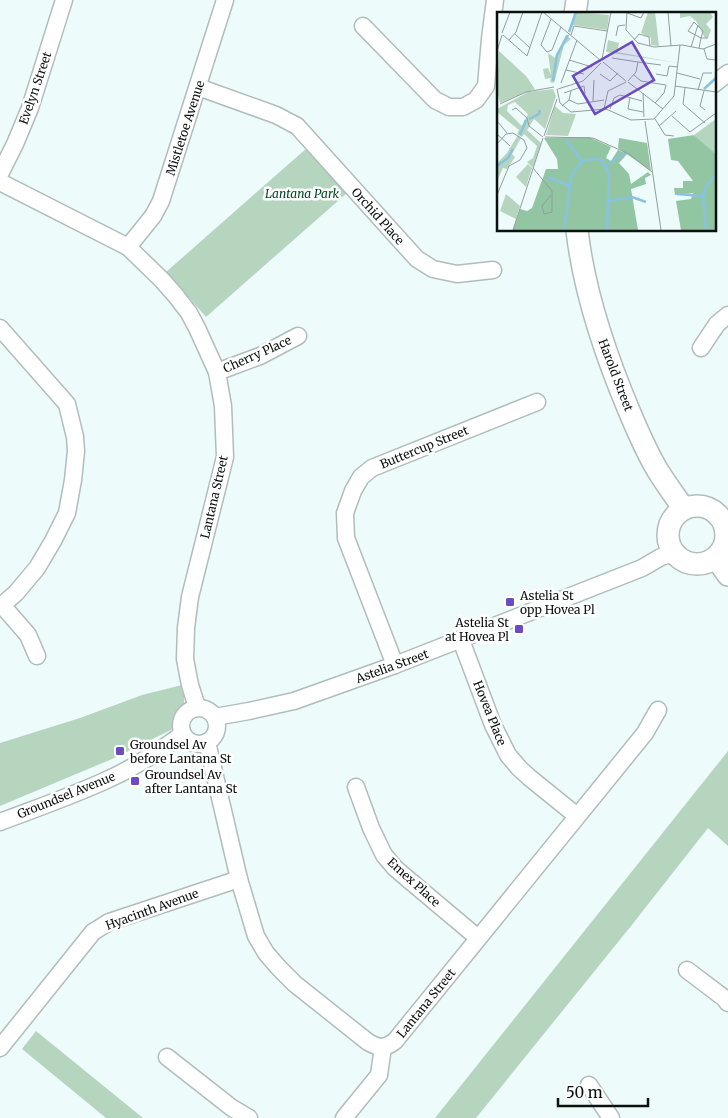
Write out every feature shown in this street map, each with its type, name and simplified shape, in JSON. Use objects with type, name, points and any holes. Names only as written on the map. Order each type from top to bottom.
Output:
[{"type":"main road","name":"Harold Street","points":[[577,231],[594,316],[604,348],[637,429],[657,470],[684,509]]},
{"type":"main road","points":[[695,506],[706,507],[716,512],[726,523],[725,544],[716,558],[706,563],[694,564],[683,560],[674,553],[669,543],[668,532],[672,521],[684,509],[695,506]]},
{"type":"main road","points":[[716,558],[728,575]]},
{"type":"street","name":"Evelyn Street","points":[[0,174],[30,108],[64,0]]},
{"type":"street","name":"Mistletoe Avenue","points":[[128,247],[153,216],[161,201],[226,0]]},
{"type":"street","points":[[363,26],[435,100],[450,107],[462,107],[476,100],[486,86],[495,0]]},
{"type":"street","points":[[716,82],[728,72]]},
{"type":"street","name":"Orchid Place","points":[[198,87],[276,115],[297,126],[417,259],[433,269],[457,274],[492,270]]},
{"type":"street","name":"Lantana Street","points":[[0,182],[128,247],[162,280],[189,313],[217,372],[223,406],[225,457],[190,597],[186,628],[185,659],[197,708]]},
{"type":"street","points":[[702,348],[717,324],[728,315]]},
{"type":"street","points":[[0,328],[67,404],[75,437],[76,451],[73,480],[67,513],[38,568],[16,593],[1,606],[28,635],[37,656]]},
{"type":"street","name":"Cherry Place","points":[[217,372],[260,356],[298,336]]},
{"type":"street","name":"Buttercup Street","points":[[395,665],[346,538],[345,513],[353,491],[361,477],[372,468],[537,402]]},
{"type":"street","name":"Astelia Street","points":[[215,717],[294,700],[395,665],[642,568],[661,557],[674,553]]},
{"type":"street","name":"Hovea Place","points":[[461,640],[493,725],[508,755],[530,778],[577,816]]},
{"type":"street","points":[[197,708],[208,710],[215,717],[217,724],[213,737],[201,744],[187,740],[183,734],[181,724],[183,717],[188,711],[197,708]]},
{"type":"street","name":"Lantana Street","points":[[383,1047],[395,1042],[645,733],[658,710]]},
{"type":"street","name":"Groundsel Avenue","points":[[0,822],[70,796],[112,777],[168,745],[183,734]]},
{"type":"street","points":[[207,742],[239,879],[256,936],[266,952],[295,984],[368,1042],[374,1046],[383,1047],[379,1075],[344,1118]]},
{"type":"street","name":"Emex Place","points":[[356,787],[371,828],[384,855],[395,868],[478,938]]},
{"type":"street","name":"Hyacinth Avenue","points":[[0,1048],[93,932],[109,922],[239,879]]},
{"type":"street","points":[[687,970],[728,1003]]},
{"type":"street","points":[[167,1057],[232,1108],[248,1118]]},
{"type":"street","points":[[589,1085],[611,1118]]},
{"type":"green space","name":"Lantana Park","points":[[307,148],[347,193],[206,317],[166,272]]},
{"type":"green space","points":[[182,685],[184,687],[184,705],[171,730],[112,759],[0,806],[0,743],[80,718],[142,695]]},
{"type":"green space","points":[[728,751],[728,846],[708,828],[476,1118],[435,1118]]},
{"type":"green space","points":[[36,1031],[143,1118],[106,1118],[22,1049]]},
{"type":"place","name":"Astelia St opp Hovea Pl","points":[[510,602]]},
{"type":"place","name":"Astelia St at Hovea Pl","points":[[519,629]]},
{"type":"place","name":"Groundsel Av before Lantana St","points":[[120,751]]},
{"type":"place","name":"Groundsel Av after Lantana St","points":[[135,781]]}]
